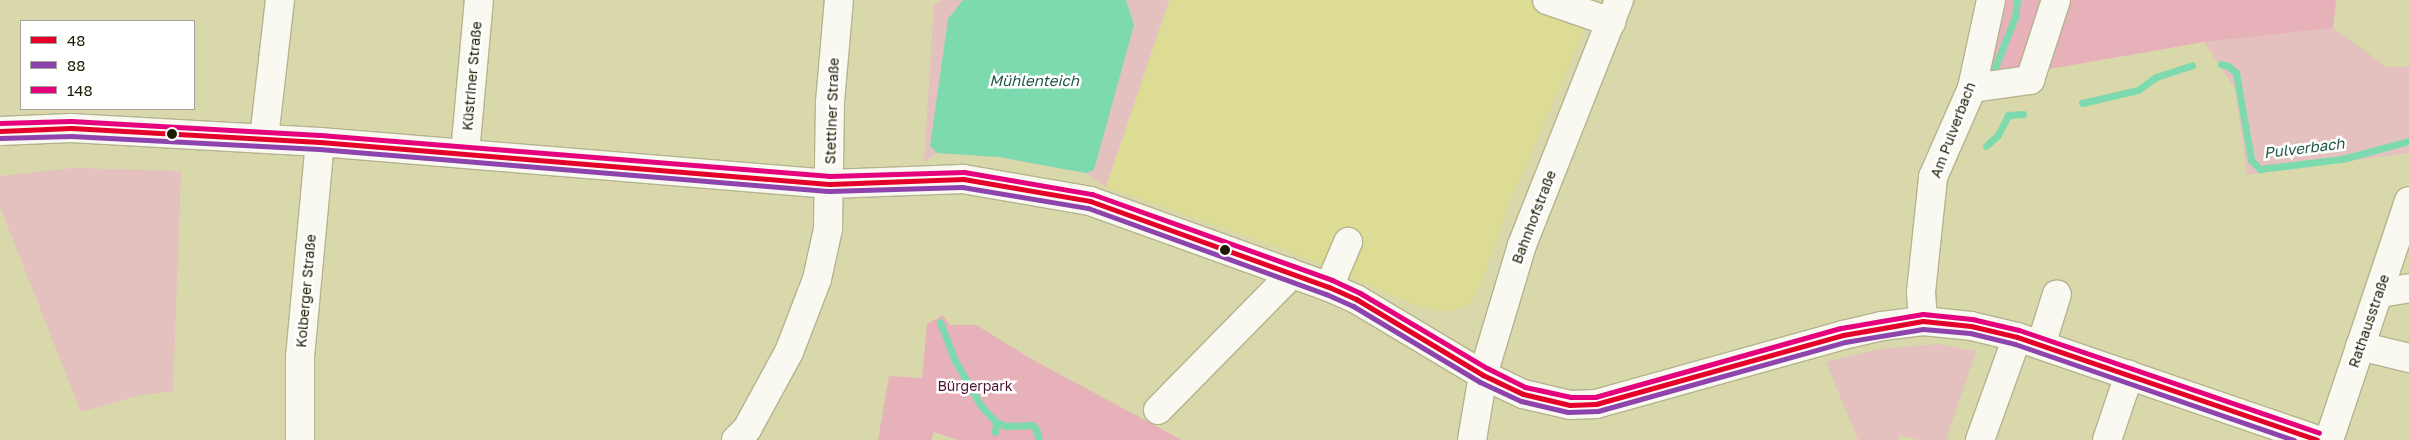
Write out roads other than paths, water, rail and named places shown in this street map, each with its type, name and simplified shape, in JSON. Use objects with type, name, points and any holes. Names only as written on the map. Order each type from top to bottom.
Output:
[{"type":"street","points":[[264,138],[280,0]]},
{"type":"street","name":"Küstriner Straße","points":[[465,153],[479,0]]},
{"type":"street","name":"Stettiner Straße","points":[[736,440],[747,429],[789,352],[817,279],[828,229],[830,102],[839,0]]},
{"type":"street","points":[[1547,0],[1615,11]]},
{"type":"street","name":"Am Pulverbach","points":[[1923,321],[1921,292],[1933,177],[1972,88],[1991,0]]},
{"type":"street","points":[[1972,88],[2030,80],[2056,0]]},
{"type":"street","name":"Bahnhofstraße","points":[[1472,440],[1484,375],[1522,245],[1615,11]]},
{"type":"street","points":[[0,131],[71,128],[264,138],[830,184],[964,179],[1019,187],[1090,201],[1328,286],[1356,299],[1484,375],[1530,396],[1570,405],[1596,404],[1835,337],[1882,326],[1923,321],[1971,326],[2029,341],[2317,440]]},
{"type":"street","name":"Kolberger Straße","points":[[300,440],[300,357],[320,142]]},
{"type":"street","name":"Rathausstraße","points":[[2329,440],[2409,201]]},
{"type":"street","points":[[1328,286],[1348,242]]},
{"type":"street","points":[[1158,410],[1284,282],[1288,272]]},
{"type":"street","points":[[2379,293],[2409,288]]},
{"type":"street","points":[[1980,440],[2029,341],[2057,294]]},
{"type":"street","points":[[2360,346],[2409,358]]},
{"type":"street","points":[[2107,440],[2129,375]]},
{"type":"water","name":"Mühlenteich","points":[[963,0],[1126,0],[1134,25],[1094,170],[1086,173],[999,157],[937,153],[930,146],[948,19]]},
{"type":"waterway","points":[[1992,75],[2015,17],[2017,0]]},
{"type":"waterway","name":"Pulverbach","points":[[2221,64],[2228,66],[2236,73],[2251,160],[2260,169],[2342,159],[2409,141]]},
{"type":"waterway","name":"Pulverbach","points":[[2082,103],[2138,90],[2156,77],[2192,65]]},
{"type":"waterway","name":"Pulverbach","points":[[1986,146],[1998,135],[2008,115],[2023,114]]},
{"type":"waterway","points":[[940,322],[954,359],[981,406],[996,422],[1006,426],[1032,425],[1036,429],[1039,440]]},
{"type":"waterway","points":[[995,432],[996,422]]},
{"type":"park label","name":"Bürgerpark","points":[[975,386]]}]
